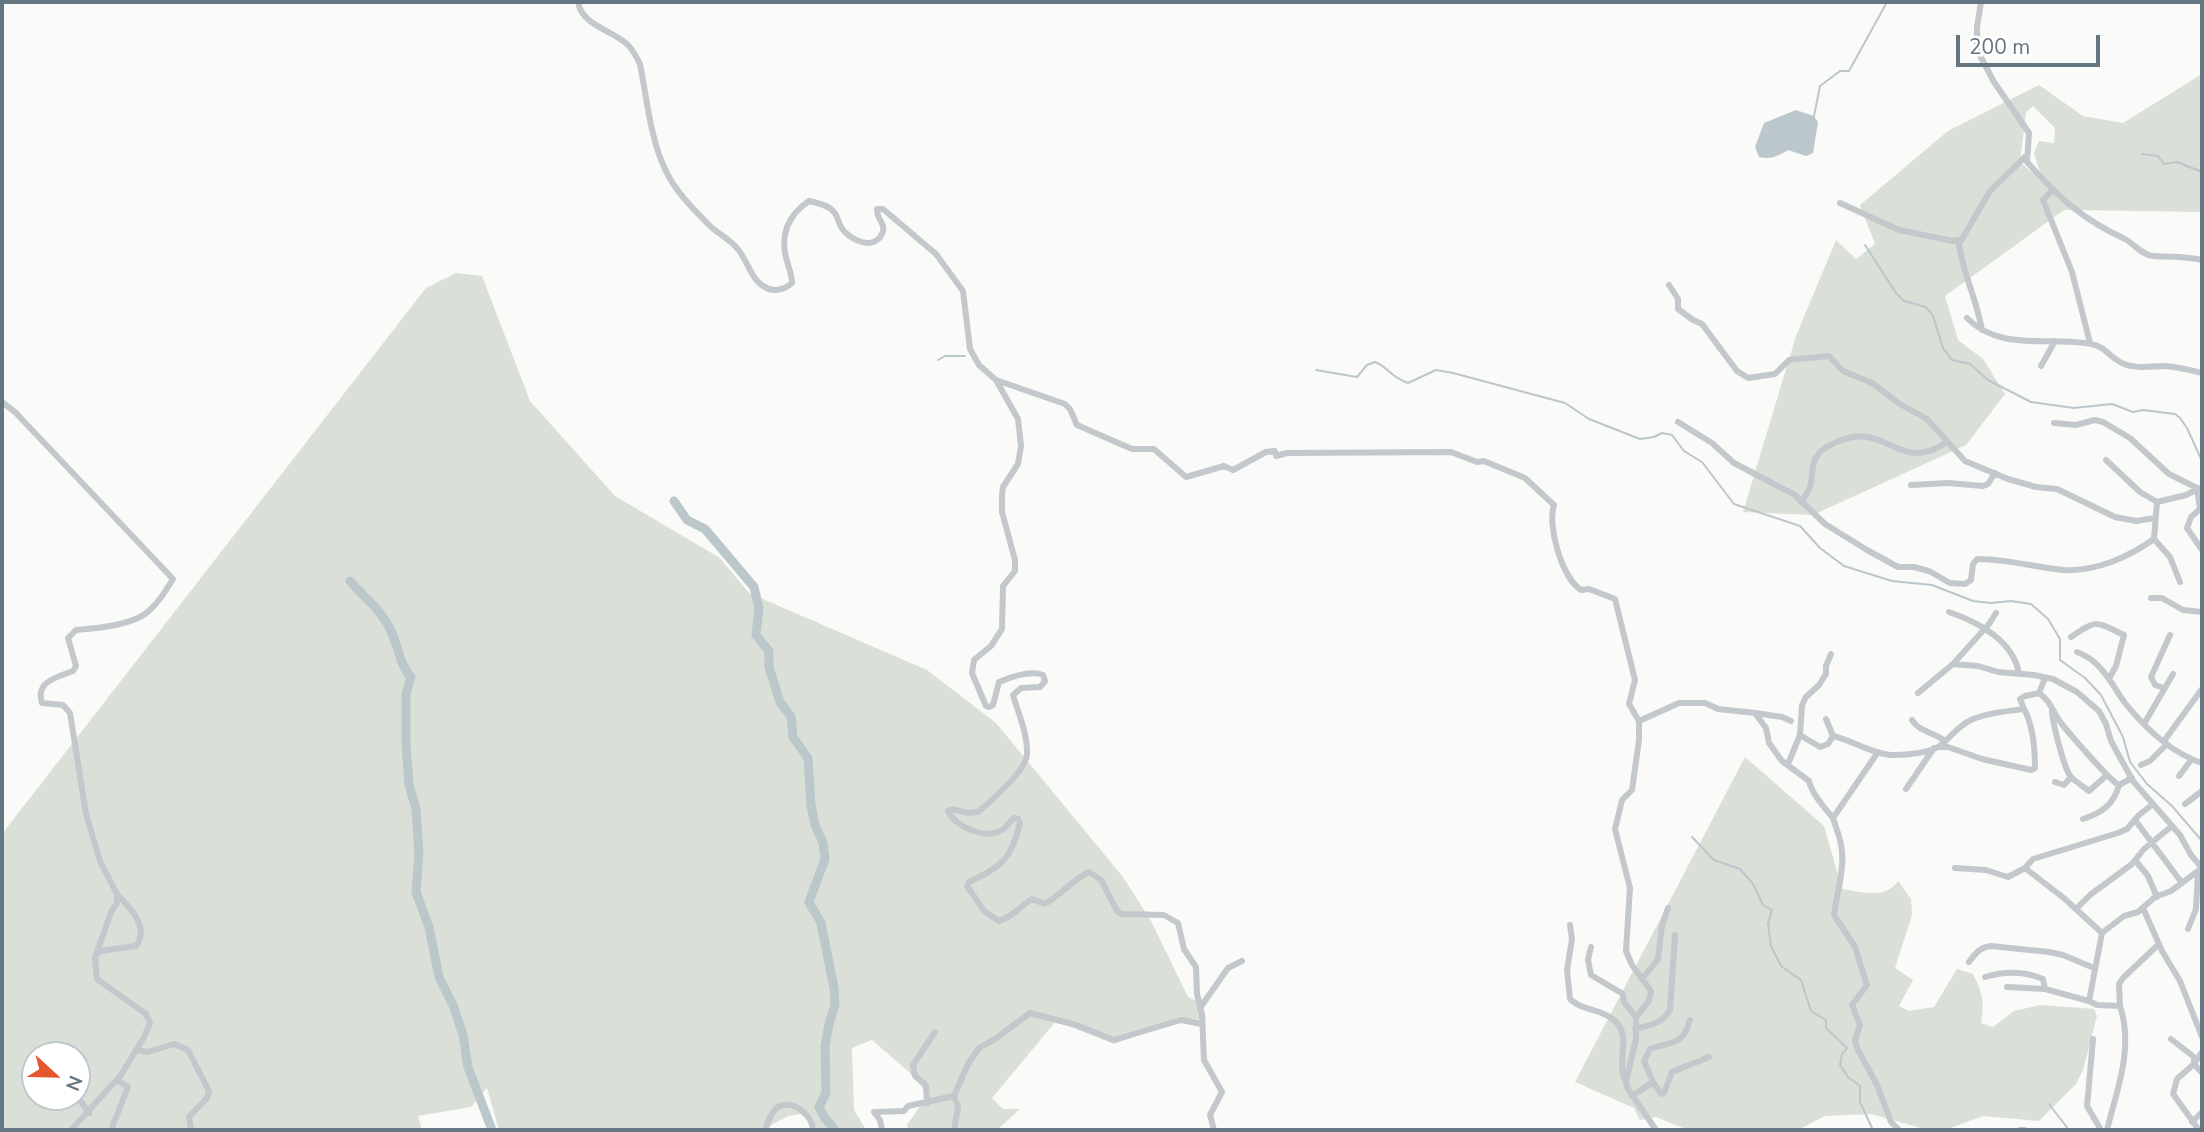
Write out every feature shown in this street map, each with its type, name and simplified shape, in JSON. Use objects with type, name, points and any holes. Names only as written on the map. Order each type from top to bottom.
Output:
[{"type":"street","points":[[578,2],[579,8],[588,19],[627,44],[640,64],[658,152],[666,172],[690,205],[712,228],[736,246],[754,277],[764,287],[772,290],[784,289],[792,283],[783,247],[784,234],[800,206],[809,201],[829,207],[848,236],[866,244],[876,241],[883,233],[883,225],[877,214],[877,209],[883,209],[936,254],[963,292],[970,349],[979,365],[996,380],[1018,419],[1021,446],[1018,464],[1003,486],[1002,495],[1002,512],[1015,560],[1015,570],[1003,586],[1002,629],[991,646],[974,660],[972,674],[978,682],[986,706],[989,707],[993,705],[999,682],[1037,673],[1043,675],[1045,681],[1040,687],[1021,688],[1013,695],[1028,756],[1023,766],[978,812],[968,813],[952,809],[948,811],[960,825],[989,833],[1002,830],[1014,818],[1020,823],[1012,851],[997,868],[969,882],[968,890],[984,911],[999,921],[1010,918],[1032,899],[1045,904],[1058,897],[1080,876],[1089,872],[1101,880],[1121,914],[1164,915],[1178,923],[1184,949],[1196,967],[1196,994],[1202,1024],[1204,1060],[1222,1092],[1210,1115],[1214,1130]]},
{"type":"street","points":[[1981,2],[1977,50],[1994,82],[2029,133],[2026,162],[2053,190],[2092,223],[2152,256],[2202,260]]},
{"type":"street","points":[[1982,330],[1978,308],[1964,272],[1959,244],[1990,191],[2025,157]]},
{"type":"street","points":[[2053,190],[2043,200],[2072,272],[2090,343]]},
{"type":"street","points":[[1840,203],[1899,230],[1953,241],[1961,240]]},
{"type":"street","points":[[1669,285],[1678,299],[1678,309],[1702,324],[1737,371],[1748,378],[1775,374],[1789,360],[1829,356],[1843,371],[1872,383],[1900,404],[1927,419],[1965,461],[2036,487],[2057,489],[2115,517],[2136,521],[2155,517]]},
{"type":"street","points":[[1967,318],[1982,330],[2011,340],[2090,343],[2102,347],[2112,359],[2125,365],[2140,368],[2166,366],[2202,373]]},
{"type":"street","points":[[2041,366],[2055,341]]},
{"type":"street","points":[[996,380],[1065,404],[1077,425],[1132,449],[1154,449],[1186,477],[1224,466],[1233,470],[1266,452],[1275,451],[1276,456],[1287,453],[1451,452],[1477,462],[1484,461],[1525,478],[1554,505],[1550,517],[1560,558],[1574,586],[1615,599],[1635,680],[1629,705],[1639,721],[1639,740],[1632,790],[1622,800],[1615,829],[1630,888],[1626,951],[1632,965],[1651,991],[1651,997],[1636,1017],[1636,1039],[1626,1083]]},
{"type":"street","points":[[2,402],[15,412],[173,579],[161,598],[144,614],[119,624],[76,630],[68,638],[76,666],[73,671],[46,682],[40,695],[42,703],[63,705],[70,713],[86,814],[100,861],[117,894],[134,912],[139,923],[140,940],[136,946],[100,951],[96,955]]},
{"type":"street","points":[[2054,423],[2076,425],[2095,420],[2103,422],[2130,438],[2169,474],[2200,487]]},
{"type":"street","points":[[1678,422],[1712,443],[1734,463],[1782,487],[1835,532],[1898,567],[1929,571],[1950,583],[1965,584],[1970,580],[1973,564],[1977,559],[2067,570],[2120,559],[2154,540]]},
{"type":"street","points":[[1801,502],[1811,482],[1812,466],[1816,457],[1821,450],[1843,440],[1857,436],[1870,437],[1898,450],[1921,453],[1929,452],[1947,442]]},
{"type":"street","points":[[2106,460],[2140,492],[2157,502],[2186,495],[2200,487]]},
{"type":"street","points":[[1912,485],[1948,483],[1983,486],[1988,484],[1995,473]]},
{"type":"street","points":[[2200,487],[2201,510],[2191,517],[2187,528],[2202,550]]},
{"type":"street","points":[[2157,502],[2154,540],[2170,557],[2180,582]]},
{"type":"street","points":[[2151,598],[2162,598],[2183,610],[2202,612]]},
{"type":"street","points":[[1949,612],[1974,620],[2000,641],[2017,661],[2019,674]]},
{"type":"street","points":[[1918,693],[1953,664],[1996,613]]},
{"type":"street","points":[[2071,637],[2091,623],[2124,635],[2116,666],[2110,677]]},
{"type":"street","points":[[2164,688],[2155,685],[2151,677],[2170,635]]},
{"type":"street","points":[[2077,652],[2110,677],[2123,700],[2144,724],[2191,760],[2202,763]]},
{"type":"street","points":[[1788,764],[1800,735],[1802,705],[1826,674],[1831,654]]},
{"type":"street","points":[[1953,664],[1978,666],[1998,673],[2019,674],[2063,683],[2099,711],[2132,778],[2172,826],[2201,869],[2196,909],[2188,929]]},
{"type":"street","points":[[2144,724],[2173,674]]},
{"type":"street","points":[[2039,693],[2045,678]]},
{"type":"street","points":[[2141,765],[2150,761],[2166,742],[2202,689]]},
{"type":"street","points":[[1826,719],[1833,736],[1878,752],[1894,755],[1948,747],[1982,759],[2031,770],[2035,768],[2035,752],[2029,719],[2020,699],[2025,695],[2039,693],[2052,704],[2059,721],[2106,776],[2115,785],[2119,785]]},
{"type":"street","points":[[1639,721],[1679,702],[1705,703],[1718,709],[1782,717],[1791,721]]},
{"type":"street","points":[[1906,789],[1936,748],[1950,734],[1973,719],[2024,709]]},
{"type":"street","points":[[2053,709],[2057,737],[2071,777],[2089,791],[2106,776]]},
{"type":"street","points":[[1755,713],[1766,728],[1769,743],[1782,761],[1809,781],[1811,791],[1833,818],[1843,846],[1844,862],[1834,915],[1856,947],[1867,985],[1852,1005],[1860,1026],[1855,1040],[1891,1122],[1899,1130]]},
{"type":"street","points":[[1912,720],[1920,728],[1937,734],[1945,741]]},
{"type":"street","points":[[1800,735],[1820,747],[1828,744],[1833,736]]},
{"type":"street","points":[[1833,818],[1878,752]]},
{"type":"street","points":[[2179,776],[2191,760]]},
{"type":"street","points":[[2055,782],[2064,785],[2071,777]]},
{"type":"street","points":[[2083,819],[2105,810],[2112,802],[2119,785],[2132,778]]},
{"type":"street","points":[[2185,804],[2202,791]]},
{"type":"street","points":[[1955,868],[1986,870],[2008,877],[2025,868],[2033,859],[2127,829],[2154,804]]},
{"type":"street","points":[[2135,820],[2182,883]]},
{"type":"street","points":[[2076,909],[2172,826]]},
{"type":"street","points":[[2135,860],[2148,876],[2157,897]]},
{"type":"street","points":[[2025,868],[2102,933]]},
{"type":"street","points":[[2089,1001],[2102,933],[2124,916],[2138,912],[2201,869]]},
{"type":"street","points":[[71,1130],[117,1080],[147,1030],[149,1017],[97,979],[96,955],[111,912],[117,903],[117,894]]},
{"type":"street","points":[[1642,979],[1658,959],[1662,926],[1668,908]]},
{"type":"street","points":[[2143,908],[2158,944],[2180,981],[2202,1037]]},
{"type":"street","points":[[1570,925],[1573,939],[1567,970],[1570,999],[1585,1009],[1600,1010],[1616,1021],[1623,1036],[1621,1066],[1626,1083],[1656,1130]]},
{"type":"street","points":[[1635,1029],[1656,1024],[1664,1019],[1670,1010],[1675,936]]},
{"type":"street","points":[[2107,1130],[2126,1060],[2125,1020],[2120,1006],[2119,984],[2158,944]]},
{"type":"street","points":[[1969,962],[1977,951],[1991,946],[2063,956],[2094,968]]},
{"type":"street","points":[[1591,947],[1588,960],[1591,975],[1623,993],[1624,1002],[1636,1017]]},
{"type":"street","points":[[1200,1008],[1228,968],[1242,961]]},
{"type":"street","points":[[1986,976],[2001,972],[2028,974],[2043,979],[2045,989]]},
{"type":"street","points":[[2007,987],[2045,989],[2097,1005],[2120,1006]]},
{"type":"street","points":[[954,1130],[958,1107],[954,1096],[968,1064],[979,1048],[1030,1013],[1076,1025],[1114,1040],[1181,1020],[1202,1024]]},
{"type":"street","points":[[1690,1020],[1686,1033],[1676,1043],[1648,1051],[1644,1062],[1653,1082],[1661,1094],[1664,1093],[1672,1072],[1709,1057]]},
{"type":"street","points":[[927,1103],[926,1085],[915,1076],[913,1065],[935,1032]]},
{"type":"street","points":[[2093,1039],[2087,1106],[2101,1130]]},
{"type":"street","points":[[2171,1039],[2194,1057],[2194,1064],[2202,1073]]},
{"type":"street","points":[[136,1050],[148,1052],[173,1044],[188,1050],[209,1091],[207,1098],[189,1117],[191,1130]]},
{"type":"street","points":[[2199,1130],[2173,1094],[2177,1079],[2194,1064],[2202,1052]]},
{"type":"street","points":[[111,1130],[128,1087],[117,1080]]},
{"type":"street","points":[[1632,1096],[1653,1082]]},
{"type":"street","points":[[883,1130],[874,1112],[904,1111],[908,1106],[954,1096]]},
{"type":"street","points":[[765,1130],[775,1110],[787,1105],[806,1112],[813,1130]]},
{"type":"street","points":[[2192,1122],[2202,1112]]},
{"type":"shaded area","points":[[2202,74],[2202,212],[2076,210],[2041,175],[2034,153],[2039,141],[2054,143],[2055,128],[2033,106],[2026,112],[2020,162],[2073,210],[2064,210],[1945,296],[1958,340],[1983,359],[2005,394],[1966,445],[1813,515],[1743,512],[1796,336],[1836,240],[1856,259],[1875,244],[1860,205],[1948,131],[2039,85],[2083,116],[2123,123]]},
{"type":"shaded area","points":[[1796,110],[1814,116],[1818,122],[1813,153],[1806,156],[1788,150],[1774,157],[1759,157],[1755,147],[1764,123]]},
{"type":"shaded area","points":[[456,273],[482,276],[530,401],[615,496],[720,558],[749,593],[927,670],[996,723],[1123,877],[1151,921],[1188,997],[1195,1000],[1204,1019],[1178,1021],[1114,1044],[1056,1021],[992,1098],[1003,1109],[1020,1109],[997,1130],[908,1130],[907,1125],[928,1094],[909,1072],[872,1040],[852,1048],[854,1110],[866,1130],[818,1130],[801,1114],[788,1116],[762,1130],[499,1130],[487,1088],[471,1107],[418,1116],[422,1130],[2,1130],[2,834],[426,288]]},
{"type":"shaded area","points":[[1745,757],[1824,826],[1842,889],[1880,893],[1893,887],[1898,881],[1911,899],[1912,915],[1895,968],[1913,980],[1899,1006],[1909,1011],[1934,1007],[1957,969],[1973,974],[1982,997],[1981,1023],[1993,1027],[2014,1011],[2041,1005],[2094,1009],[2097,1016],[2083,1070],[2076,1084],[2039,1121],[1983,1116],[1945,1130],[1928,1130],[1871,1114],[1825,1116],[1798,1130],[1688,1130],[1656,1117],[1640,1120],[1634,1108],[1575,1082]]},
{"type":"waterway","points":[[1814,116],[1820,86],[1840,71],[1849,71],[1887,2]]},
{"type":"waterway","points":[[2142,154],[2158,156],[2164,164],[2177,162],[2202,172]]},
{"type":"waterway","points":[[1865,245],[1896,293],[1904,301],[1926,307],[1933,316],[1943,348],[1952,360],[1970,364],[1988,380],[2031,402],[2074,408],[2112,404],[2133,412],[2143,410],[2175,414],[2187,428],[2202,461]]},
{"type":"waterway","points":[[938,360],[945,356],[965,356]]},
{"type":"waterway","points":[[1316,370],[1357,377],[1367,365],[1375,362],[1408,383],[1436,370],[1453,373],[1565,403],[1589,419],[1640,439],[1662,433],[1672,435],[1684,451],[1702,462],[1734,504],[1800,526],[1820,548],[1844,566],[1892,581],[1932,585],[1973,601],[2031,604],[2048,619],[2060,639],[2060,660],[2085,678],[2101,695],[2123,737],[2130,762],[2147,784],[2172,806],[2202,841]]},
{"type":"waterway","points":[[674,501],[687,520],[705,529],[754,587],[759,608],[756,635],[769,651],[769,667],[780,702],[791,717],[793,737],[808,758],[811,805],[825,859],[809,902],[821,923],[835,1005],[825,1047],[826,1093],[819,1107],[835,1130]]},
{"type":"waterway","points":[[350,581],[385,620],[411,677],[406,694],[406,744],[409,785],[416,809],[419,853],[416,892],[429,927],[439,977],[453,1005],[463,1035],[468,1067],[492,1130]]},
{"type":"waterway","points":[[1692,837],[1714,860],[1740,869],[1753,884],[1763,905],[1772,910],[1768,924],[1771,946],[1781,966],[1801,980],[1811,1011],[1826,1020],[1826,1028],[1847,1048],[1842,1054],[1840,1065],[1848,1077],[1860,1086],[1860,1102],[1873,1130]]},
{"type":"waterway","points":[[2049,1104],[2069,1130]]}]
